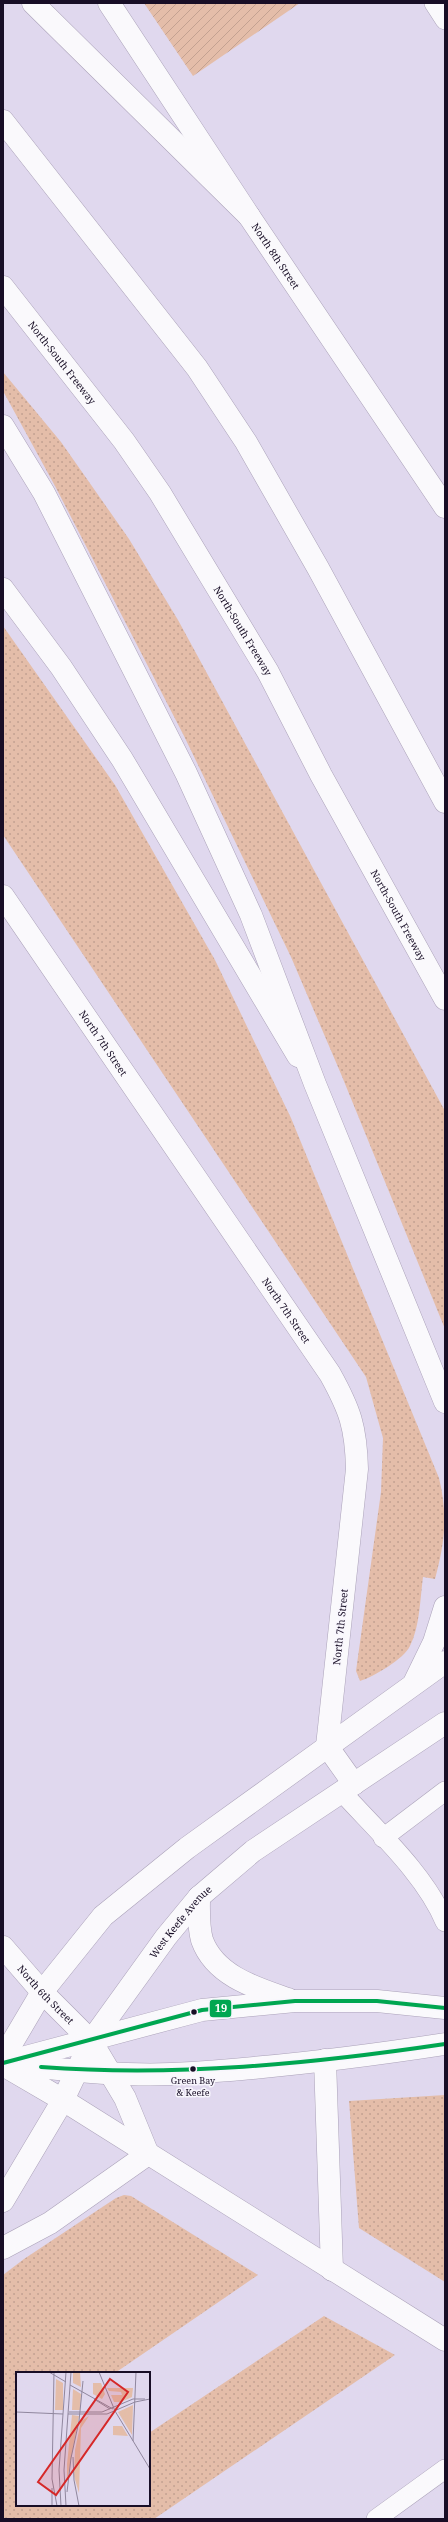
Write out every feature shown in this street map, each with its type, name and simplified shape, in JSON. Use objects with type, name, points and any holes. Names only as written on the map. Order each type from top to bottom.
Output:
[{"type":"main road","points":[[32,3],[249,216]]},
{"type":"main road","name":"North 8th Street","points":[[109,3],[249,216],[445,507]]},
{"type":"main road","points":[[3,121],[197,368],[246,442],[318,568],[445,802]]},
{"type":"main road","name":"North-South Freeway","points":[[3,287],[124,441],[164,500],[268,672],[321,775],[445,999]]},
{"type":"main road","points":[[3,426],[44,493],[186,773],[251,915],[315,1084],[445,1402]]},
{"type":"main road","points":[[3,589],[61,667],[122,758],[315,1084]]},
{"type":"main road","name":"North 7th Street","points":[[3,896],[330,1374],[352,1420],[356,1437],[357,1468],[327,1746]]},
{"type":"main road","points":[[414,1684],[434,1642],[445,1607]]},
{"type":"main road","points":[[3,2058],[42,1992],[103,1916],[187,1848],[445,1662]]},
{"type":"main road","name":"West Keefe Avenue","points":[[3,2201],[79,2071],[91,2041],[166,1936],[199,1896],[253,1851],[445,1723]]},
{"type":"main road","points":[[327,1746],[348,1788]]},
{"type":"main road","points":[[199,1896],[203,1940],[221,1966],[245,1984],[295,2001]]},
{"type":"main road","name":"North 6th Street","points":[[3,1947],[42,1992],[91,2041],[125,2098],[148,2154]]},
{"type":"main road","points":[[3,2064],[91,2041],[119,2030],[202,2010],[295,2001],[377,2001],[445,2008]]},
{"type":"main road","points":[[3,2064],[79,2071],[170,2074],[325,2060],[445,2044]]},
{"type":"main road","points":[[325,2060],[332,2270]]},
{"type":"main road","points":[[3,2064],[63,2100],[445,2340]]},
{"type":"main road","points":[[3,2248],[50,2222],[148,2154]]},
{"type":"lane","points":[[434,3],[445,20]]},
{"type":"lane","points":[[348,1788],[383,1838],[413,1871],[440,1910],[445,1922]]},
{"type":"lane","points":[[383,1838],[445,1791]]},
{"type":"lane","points":[[376,2519],[445,2469]]},
{"type":"shaded area","points":[[144,3],[300,3],[193,76]]},
{"type":"shaded area","points":[[3,372],[61,442],[129,539],[178,620],[445,1111],[445,1329],[341,1074],[291,957],[184,736],[55,486],[3,391]]},
{"type":"shaded area","points":[[3,626],[115,785],[215,960],[291,1118],[439,1478],[444,1504],[444,1528],[441,1553],[435,1579],[423,1577],[418,1621],[410,1646],[407,1651],[395,1662],[380,1672],[360,1681],[356,1671],[381,1492],[383,1438],[366,1377],[3,835]]},
{"type":"shaded area","points":[[445,2095],[445,2282],[359,2228],[349,2101]]},
{"type":"shaded area","points":[[124,2195],[131,2196],[258,2275],[116,2372],[16,2372],[16,2506],[150,2506],[150,2432],[324,2316],[395,2355],[154,2519],[3,2519],[3,2275],[24,2259],[116,2198]]},
{"type":"transit line","name":"19","points":[[3,2063],[202,2010],[295,2001],[377,2001],[445,2008]]},
{"type":"transit line","name":"19","points":[[41,2067],[92,2070],[243,2067],[294,2063],[445,2044]]},
{"type":"place","name":"Green Bay & Keefe","points":[[193,2069]]}]
